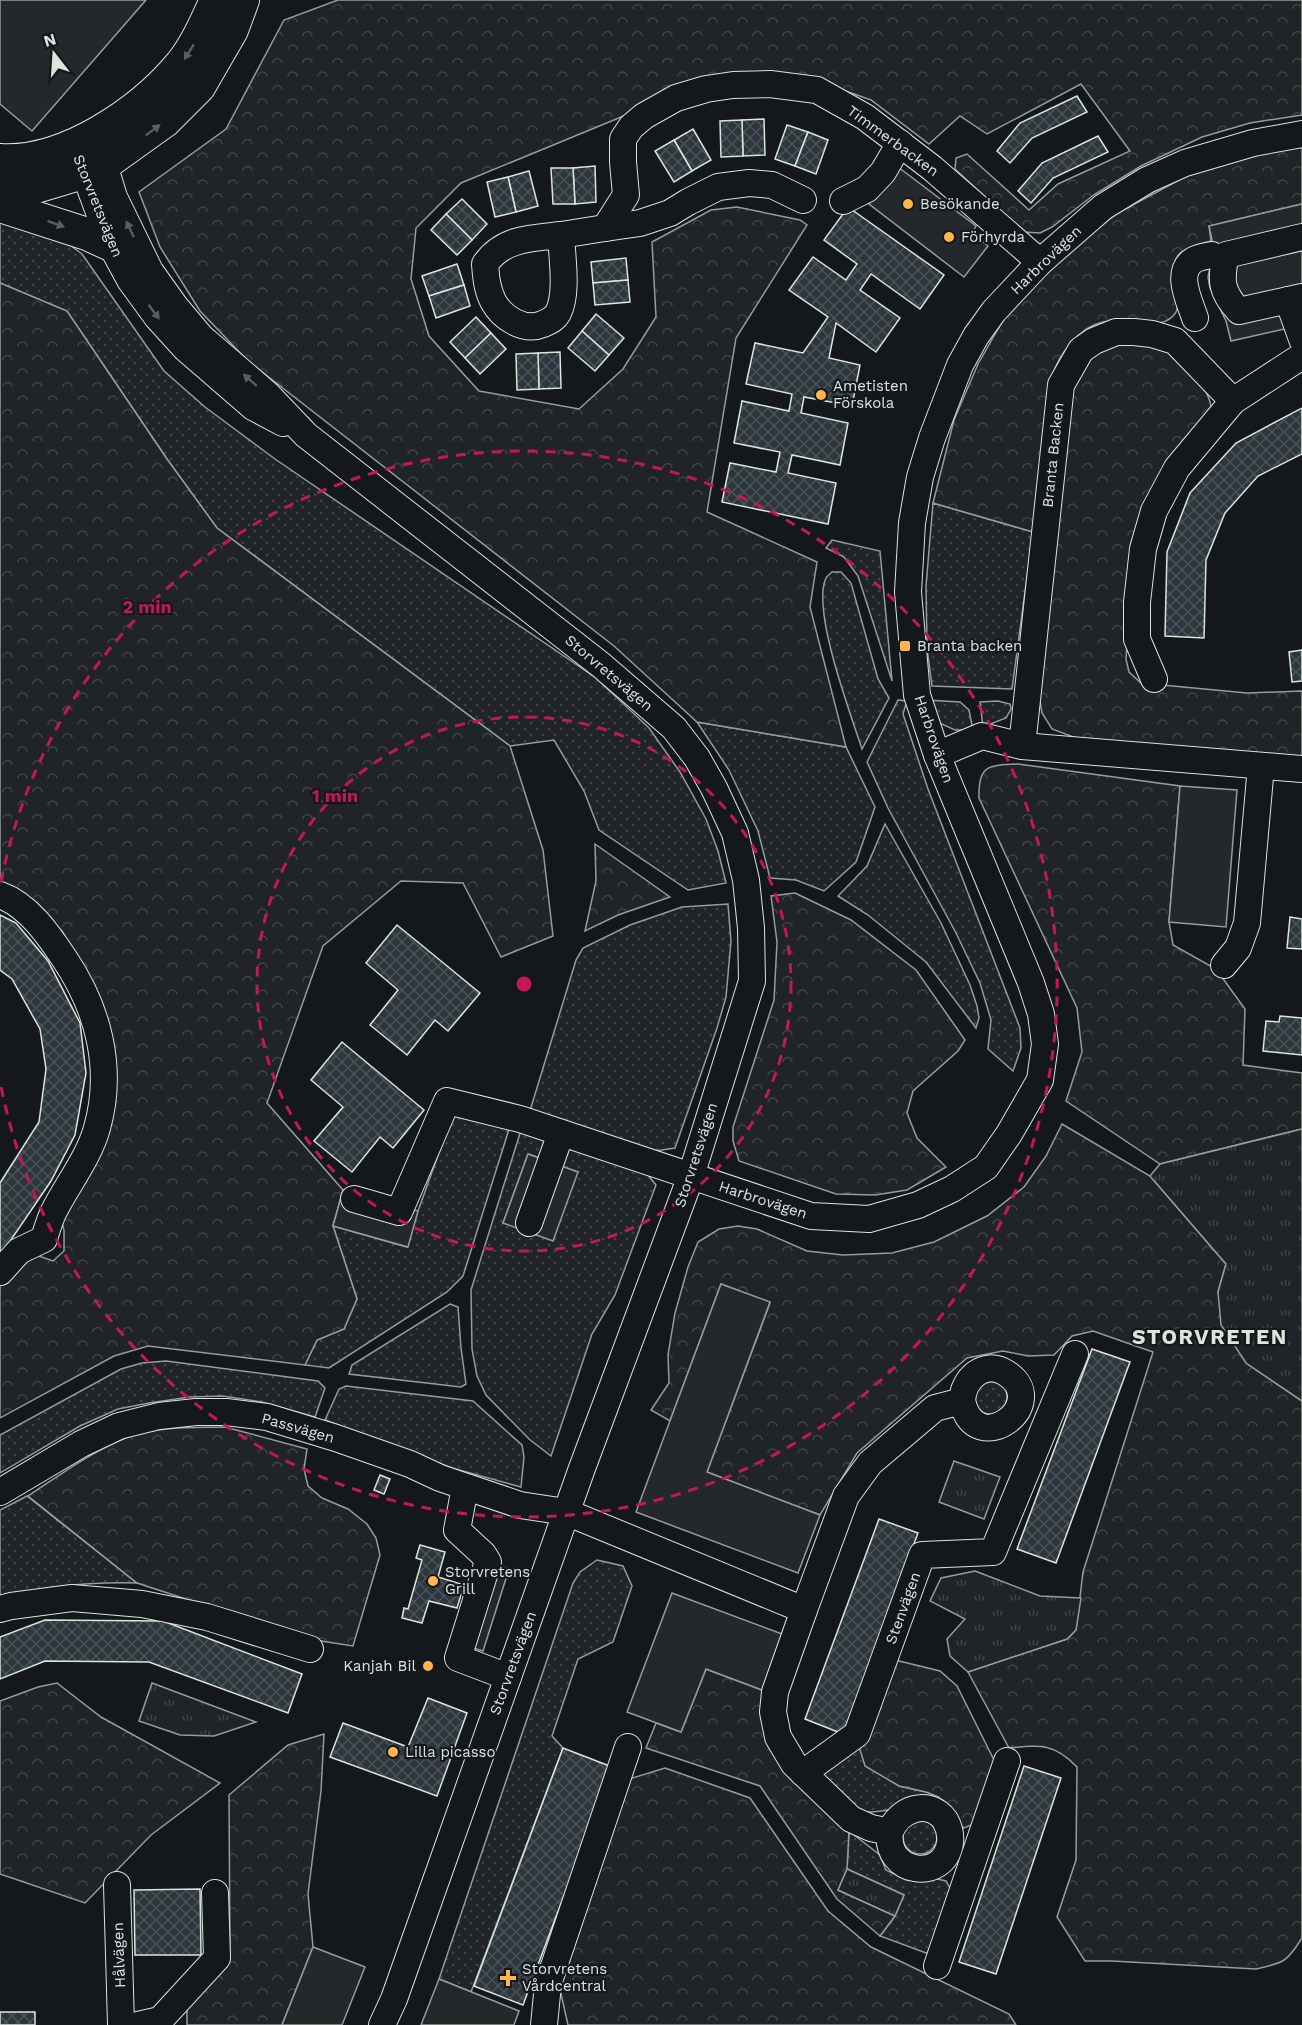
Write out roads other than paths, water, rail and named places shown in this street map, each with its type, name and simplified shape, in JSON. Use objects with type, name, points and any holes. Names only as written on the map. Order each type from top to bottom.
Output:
[{"type":"main road","points":[[0,187],[36,187],[85,152],[156,90],[182,63],[204,27],[216,0]]},
{"type":"main road","points":[[0,160],[44,154],[85,152],[165,121],[199,87],[232,30],[243,0]]},
{"type":"main road","points":[[0,151],[85,152]]},
{"type":"main road","points":[[0,206],[87,234],[111,245]]},
{"type":"street","name":"Timmerbacken","points":[[605,228],[626,195],[623,140],[630,127],[644,116],[676,98],[706,88],[770,84],[817,90],[864,117],[932,168],[1040,262]]},
{"type":"street","name":"Harbrovägen","points":[[354,1199],[399,1212],[447,1101],[519,1119],[811,1216],[869,1219],[918,1205],[952,1189],[986,1167],[1009,1134],[1040,1080],[1045,1044],[1041,1014],[1031,983],[937,755],[917,695],[908,592],[912,523],[920,477],[947,397],[960,365],[976,336],[993,311],[1040,262],[1103,207],[1147,180],[1185,163],[1219,152],[1253,142],[1302,134]]},
{"type":"street","points":[[843,201],[867,189],[883,172],[900,142]]},
{"type":"street","name":"Storvretsvägen","points":[[85,152],[111,245],[130,280],[157,317],[186,350],[253,407],[306,435]]},
{"type":"street","name":"Storvretsvägen","points":[[85,152],[114,197],[150,271],[201,338],[267,394],[306,435],[601,665],[674,728],[697,759],[714,788],[735,834],[747,891],[752,981],[691,1176],[566,1512],[398,1987],[382,2025]]},
{"type":"street","points":[[561,235],[640,223],[670,213],[718,187],[749,183],[772,185],[803,200]]},
{"type":"street","points":[[1302,237],[1226,255],[1222,273],[1223,287],[1229,300],[1239,310],[1295,298],[1302,339]]},
{"type":"street","points":[[1195,318],[1184,273],[1195,259],[1212,255]]},
{"type":"street","points":[[1222,313],[1195,318],[1175,341],[1233,400]]},
{"type":"street","name":"Branta Backen","points":[[1023,746],[1061,385],[1081,350],[1102,336],[1134,332],[1152,334],[1175,341]]},
{"type":"street","points":[[1150,670],[1137,639],[1137,602],[1143,549],[1154,511],[1177,468],[1233,400],[1302,356]]},
{"type":"street","points":[[937,755],[982,736],[1023,746],[1302,769]]},
{"type":"street","points":[[1224,965],[1238,948],[1247,923],[1261,766]]},
{"type":"street","points":[[0,895],[27,913],[48,934],[82,986],[94,1014],[101,1041],[103,1080],[97,1129],[78,1171],[55,1210],[44,1239],[19,1251],[0,1272]]},
{"type":"street","points":[[529,1223],[561,1133]]},
{"type":"street","name":"Stenvägen","points":[[803,1773],[857,1734],[922,1555],[993,1552],[1075,1354]]},
{"type":"street","points":[[993,1369],[1010,1376],[1016,1383],[1021,1400],[1012,1419],[1001,1426],[984,1427],[970,1419],[963,1409],[962,1401],[965,1384],[972,1375],[993,1369]]},
{"type":"street","points":[[890,1832],[871,1828],[851,1819],[794,1764],[777,1737],[772,1712],[776,1692],[804,1610],[846,1496],[870,1463],[935,1408],[962,1401]]},
{"type":"street","points":[[1018,1409],[1048,1419]]},
{"type":"street","name":"Passvägen","points":[[0,1492],[81,1444],[119,1426],[159,1416],[226,1412],[267,1417],[336,1438],[410,1464],[465,1487],[520,1505],[566,1512]]},
{"type":"street","points":[[465,1487],[457,1530],[483,1554],[488,1562],[458,1658],[508,1677]]},
{"type":"street","points":[[566,1512],[804,1610]]},
{"type":"street","points":[[0,1609],[72,1598],[142,1604],[207,1617],[310,1649]]},
{"type":"street","points":[[544,2025],[548,1984],[628,1747]]},
{"type":"street","points":[[937,1966],[1007,1761]]},
{"type":"street","points":[[911,1809],[929,1809],[940,1815],[950,1834],[947,1853],[936,1864],[920,1869],[904,1865],[892,1850],[890,1832],[893,1824],[903,1813],[911,1809]]},
{"type":"street","points":[[950,1834],[983,1832]]},
{"type":"street","points":[[936,1864],[963,1891]]},
{"type":"street","name":"Hålvägen","points":[[117,1885],[120,2025]]},
{"type":"street","points":[[149,2022],[217,1958],[215,1893]]},
{"type":"place","name":"Besökande","points":[[908,204]]},
{"type":"place","name":"Förhyrda","points":[[949,237]]},
{"type":"place","name":"Ametisten Förskola","points":[[821,395]]},
{"type":"place","name":"Branta backen","points":[[905,646]]},
{"type":"place","name":"Storvretens Grill","points":[[433,1581]]},
{"type":"place","name":"Kanjah Bil","points":[[428,1666]]},
{"type":"place","name":"Lilla picasso","points":[[393,1752]]},
{"type":"place","name":"Storvretens Vårdcentral","points":[[508,1978]]},
{"type":"district","name":"STORVRETEN","points":[[1210,1336]]}]
